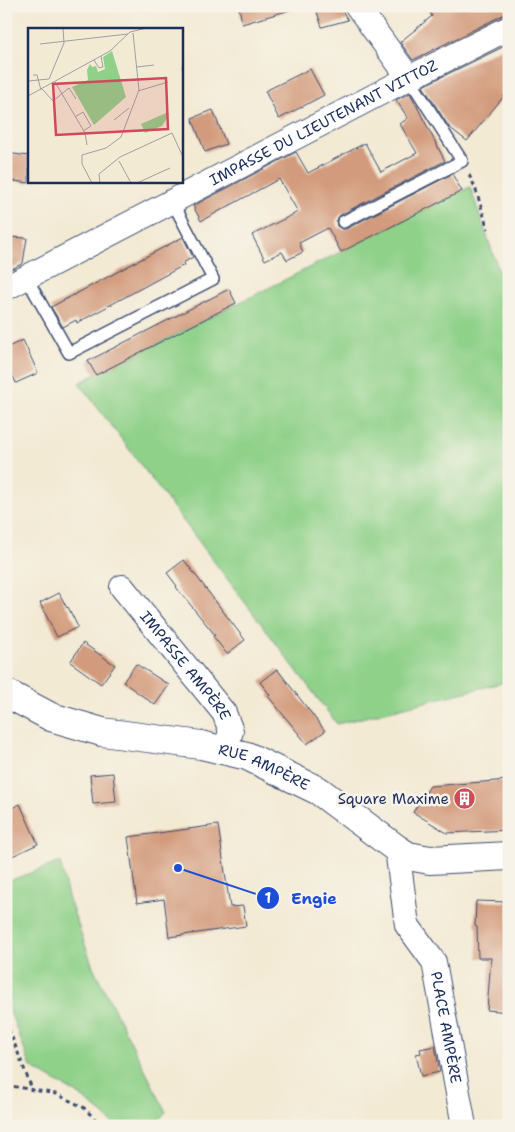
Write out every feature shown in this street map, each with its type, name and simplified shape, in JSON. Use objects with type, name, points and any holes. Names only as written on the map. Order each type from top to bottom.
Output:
[{"type":"street","points":[[357,6],[409,78]]},
{"type":"street","name":"IMPASSE DU LIEUTENANT VITTOZ","points":[[16,283],[409,78],[509,28]]},
{"type":"street","name":"IMPASSE AMPÈRE","points":[[122,587],[224,713],[231,731],[225,751]]},
{"type":"street","name":"RUE AMPÈRE","points":[[6,693],[52,717],[102,732],[201,745],[247,756],[319,791],[408,856],[430,860],[509,856]]},
{"type":"street","name":"PLACE AMPÈRE","points":[[397,849],[407,925],[434,962],[464,1126]]},
{"type":"lane","points":[[343,222],[462,161],[409,78]]},
{"type":"lane","points":[[16,283],[70,353],[213,279],[172,202]]},
{"type":"path","points":[[462,161],[475,187],[488,229]]},
{"type":"path","points":[[6,1022],[32,1089]]},
{"type":"path","points":[[6,1085],[56,1094],[83,1107],[102,1126]]},
{"type":"green space","points":[[470,187],[509,300],[509,681],[337,724],[79,383]]},
{"type":"green space","points":[[60,862],[68,897],[93,967],[166,1112],[153,1126],[115,1126],[102,1113],[76,1093],[31,1067],[6,1001],[6,882]]},
{"type":"building","points":[[239,6],[290,6],[290,10],[242,24]]},
{"type":"building","points":[[339,6],[348,20],[322,27],[317,12]]},
{"type":"building","points":[[426,6],[509,6],[509,12],[413,60],[400,42],[432,16]]},
{"type":"building","points":[[509,44],[509,90],[467,141],[449,127],[423,86]]},
{"type":"building","points":[[310,69],[324,95],[279,119],[265,91]]},
{"type":"building","points":[[410,93],[445,161],[340,215],[336,221],[337,226],[346,229],[452,174],[462,191],[341,252],[328,228],[299,243],[303,252],[287,260],[282,252],[265,260],[252,235],[298,212],[279,179],[201,221],[193,206],[296,152],[308,173],[365,143],[381,172],[417,153],[400,124],[408,118],[396,100]]},
{"type":"building","points":[[213,110],[226,144],[205,152],[192,118]]},
{"type":"building","points":[[6,153],[28,156],[29,183],[6,180]]},
{"type":"building","points":[[6,237],[27,238],[23,263],[6,272]]},
{"type":"building","points":[[183,237],[193,257],[183,263],[184,265],[77,323],[76,320],[63,327],[51,307]]},
{"type":"building","points":[[229,289],[236,303],[96,375],[88,361]]},
{"type":"building","points":[[23,340],[38,373],[16,383],[6,362],[6,348]]},
{"type":"building","points":[[184,560],[245,640],[227,654],[213,636],[215,635],[167,573]]},
{"type":"building","points":[[59,593],[78,627],[57,637],[40,603]]},
{"type":"building","points":[[83,643],[115,665],[101,684],[70,662]]},
{"type":"building","points":[[136,664],[169,685],[155,705],[123,682]]},
{"type":"building","points":[[277,669],[325,731],[307,744],[268,696],[270,695],[260,682]]},
{"type":"building","points":[[113,773],[116,802],[93,804],[90,775]]},
{"type":"building","name":"Square Maxime","points":[[509,780],[509,830],[447,833],[413,812],[430,786]]},
{"type":"building","points":[[20,804],[38,844],[6,859],[6,811]]},
{"type":"building","points":[[218,825],[230,907],[243,906],[246,926],[169,937],[164,899],[137,903],[128,837]]},
{"type":"building","points":[[476,901],[508,902],[509,1012],[487,1010],[491,958],[478,958],[477,927],[475,926]]},
{"type":"building","points":[[435,1046],[440,1072],[421,1076],[416,1054],[421,1053],[420,1049]]},
{"type":"place","name":"Square Maxime","points":[[465,799]]},
{"type":"place","name":"Engie","points":[[178,868]]}]
